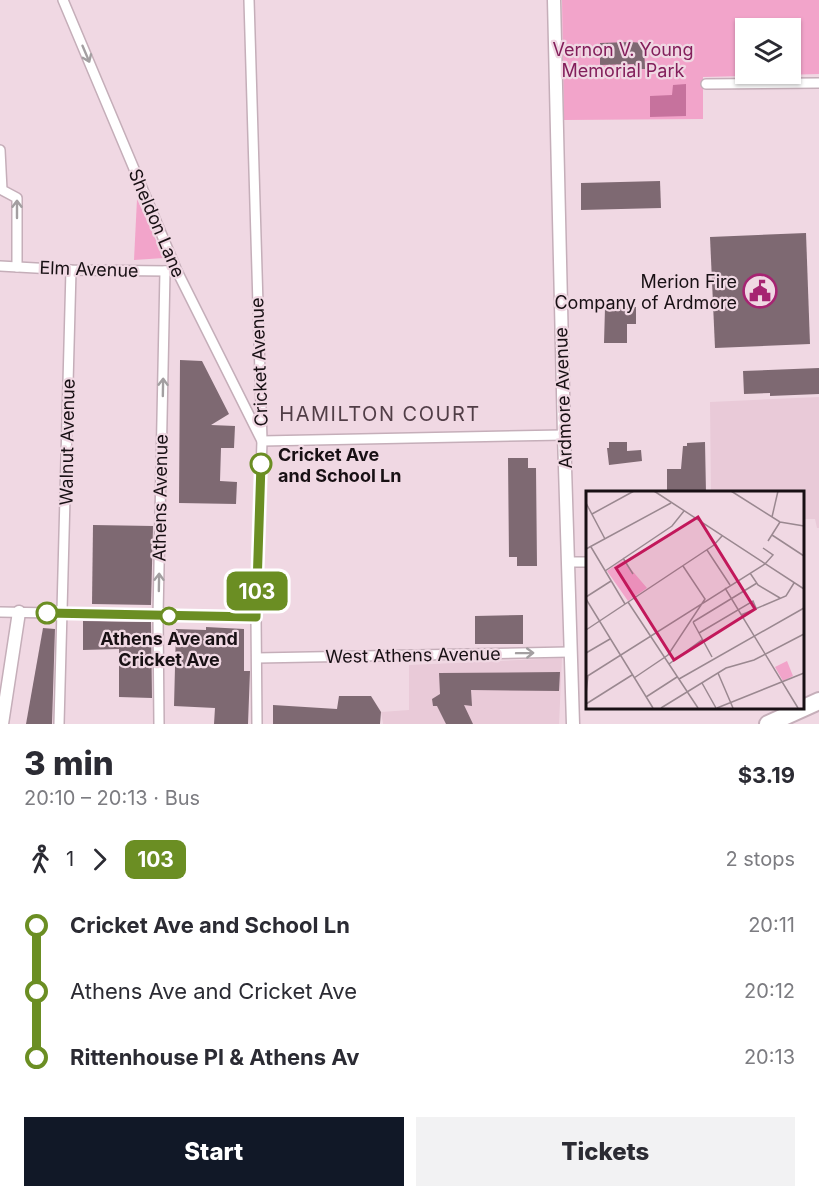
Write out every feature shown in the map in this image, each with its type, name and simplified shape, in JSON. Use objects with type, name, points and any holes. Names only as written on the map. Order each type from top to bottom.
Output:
[{"type":"highway","points":[[804,708],[819,701]]},
{"type":"highway","points":[[768,724],[801,709]]},
{"type":"street","name":"Sheldon Lane","points":[[63,0],[177,272],[262,441]]},
{"type":"street","name":"Cricket Avenue","points":[[249,0],[262,441],[256,617],[257,724]]},
{"type":"street","name":"Ardmore Avenue","points":[[554,0],[573,724]]},
{"type":"street","points":[[706,84],[819,83]]},
{"type":"street","points":[[0,150],[2,190],[17,198],[17,267]]},
{"type":"street","name":"Elm Avenue","points":[[0,266],[177,272]]},
{"type":"street","name":"Walnut Avenue","points":[[59,724],[70,270]]},
{"type":"street","name":"Athens Avenue","points":[[159,724],[158,616],[165,271]]},
{"type":"street","points":[[262,441],[564,435]]},
{"type":"street","points":[[568,562],[586,562]]},
{"type":"street","points":[[0,612],[256,617]]},
{"type":"street","points":[[2,724],[19,612]]},
{"type":"street","name":"West Athens Avenue","points":[[257,658],[570,652]]},
{"type":"shaded area","points":[[686,84],[686,116],[650,117],[650,96],[672,95],[673,85]]},
{"type":"shaded area","points":[[819,397],[819,528],[817,528],[815,519],[804,519],[804,491],[711,491],[710,402]]},
{"type":"shaded area","points":[[562,658],[559,724],[383,724],[381,712],[409,710],[409,665]]},
{"type":"green space","name":"Vernon V. Young Memorial Park","points":[[562,0],[819,0],[819,74],[801,74],[801,18],[735,18],[735,76],[703,77],[703,119],[564,120]]},
{"type":"green space","points":[[137,199],[164,258],[134,260]]},
{"type":"building","points":[[600,43],[644,43],[645,69],[634,69],[634,64],[600,65]]},
{"type":"building","points":[[660,181],[661,208],[581,210],[581,183]]},
{"type":"building","name":"Merion Fire Company of Ardmore","points":[[806,233],[810,344],[715,348],[710,237]]},
{"type":"building","points":[[636,307],[636,324],[627,324],[627,343],[604,343],[605,308]]},
{"type":"building","points":[[180,360],[202,361],[229,414],[211,425],[235,426],[234,448],[221,448],[220,481],[237,482],[236,504],[179,503]]},
{"type":"building","points":[[819,368],[819,394],[770,396],[770,393],[744,394],[743,371]]},
{"type":"building","points":[[609,442],[627,442],[627,451],[641,450],[642,461],[609,465],[607,448],[609,448]]},
{"type":"building","points":[[705,442],[706,491],[667,491],[667,469],[681,469],[683,446],[687,446],[687,443]]},
{"type":"building","points":[[508,458],[528,458],[528,468],[536,468],[537,566],[517,566],[517,557],[509,557]]},
{"type":"building","points":[[93,525],[153,526],[151,605],[92,604]]},
{"type":"building","points":[[523,615],[523,644],[475,644],[475,616]]},
{"type":"building","points":[[83,621],[151,622],[152,698],[119,697],[119,649],[83,650]]},
{"type":"building","points":[[206,627],[244,629],[244,671],[250,671],[248,724],[214,724],[215,708],[174,706],[176,629],[206,630]]},
{"type":"building","points":[[43,628],[55,629],[52,724],[26,724]]},
{"type":"building","points":[[560,672],[559,691],[471,690],[472,706],[464,705],[473,724],[446,724],[437,706],[433,706],[432,699],[440,694],[439,673]]},
{"type":"building","points":[[339,696],[371,696],[381,712],[380,724],[273,724],[273,705],[337,709]]},
{"type":"bus line","name":"103","points":[[47,613],[256,617],[261,464]]},
{"type":"place","name":"Merion Fire Company of Ardmore","points":[[760,291]]},
{"type":"place","name":"Cricket Ave and School Ln","points":[[261,464]]},
{"type":"place","name":"Athens Ave and Cricket Ave","points":[[169,616]]},
{"type":"district","name":"HAMILTON COURT","points":[[380,414]]}]
